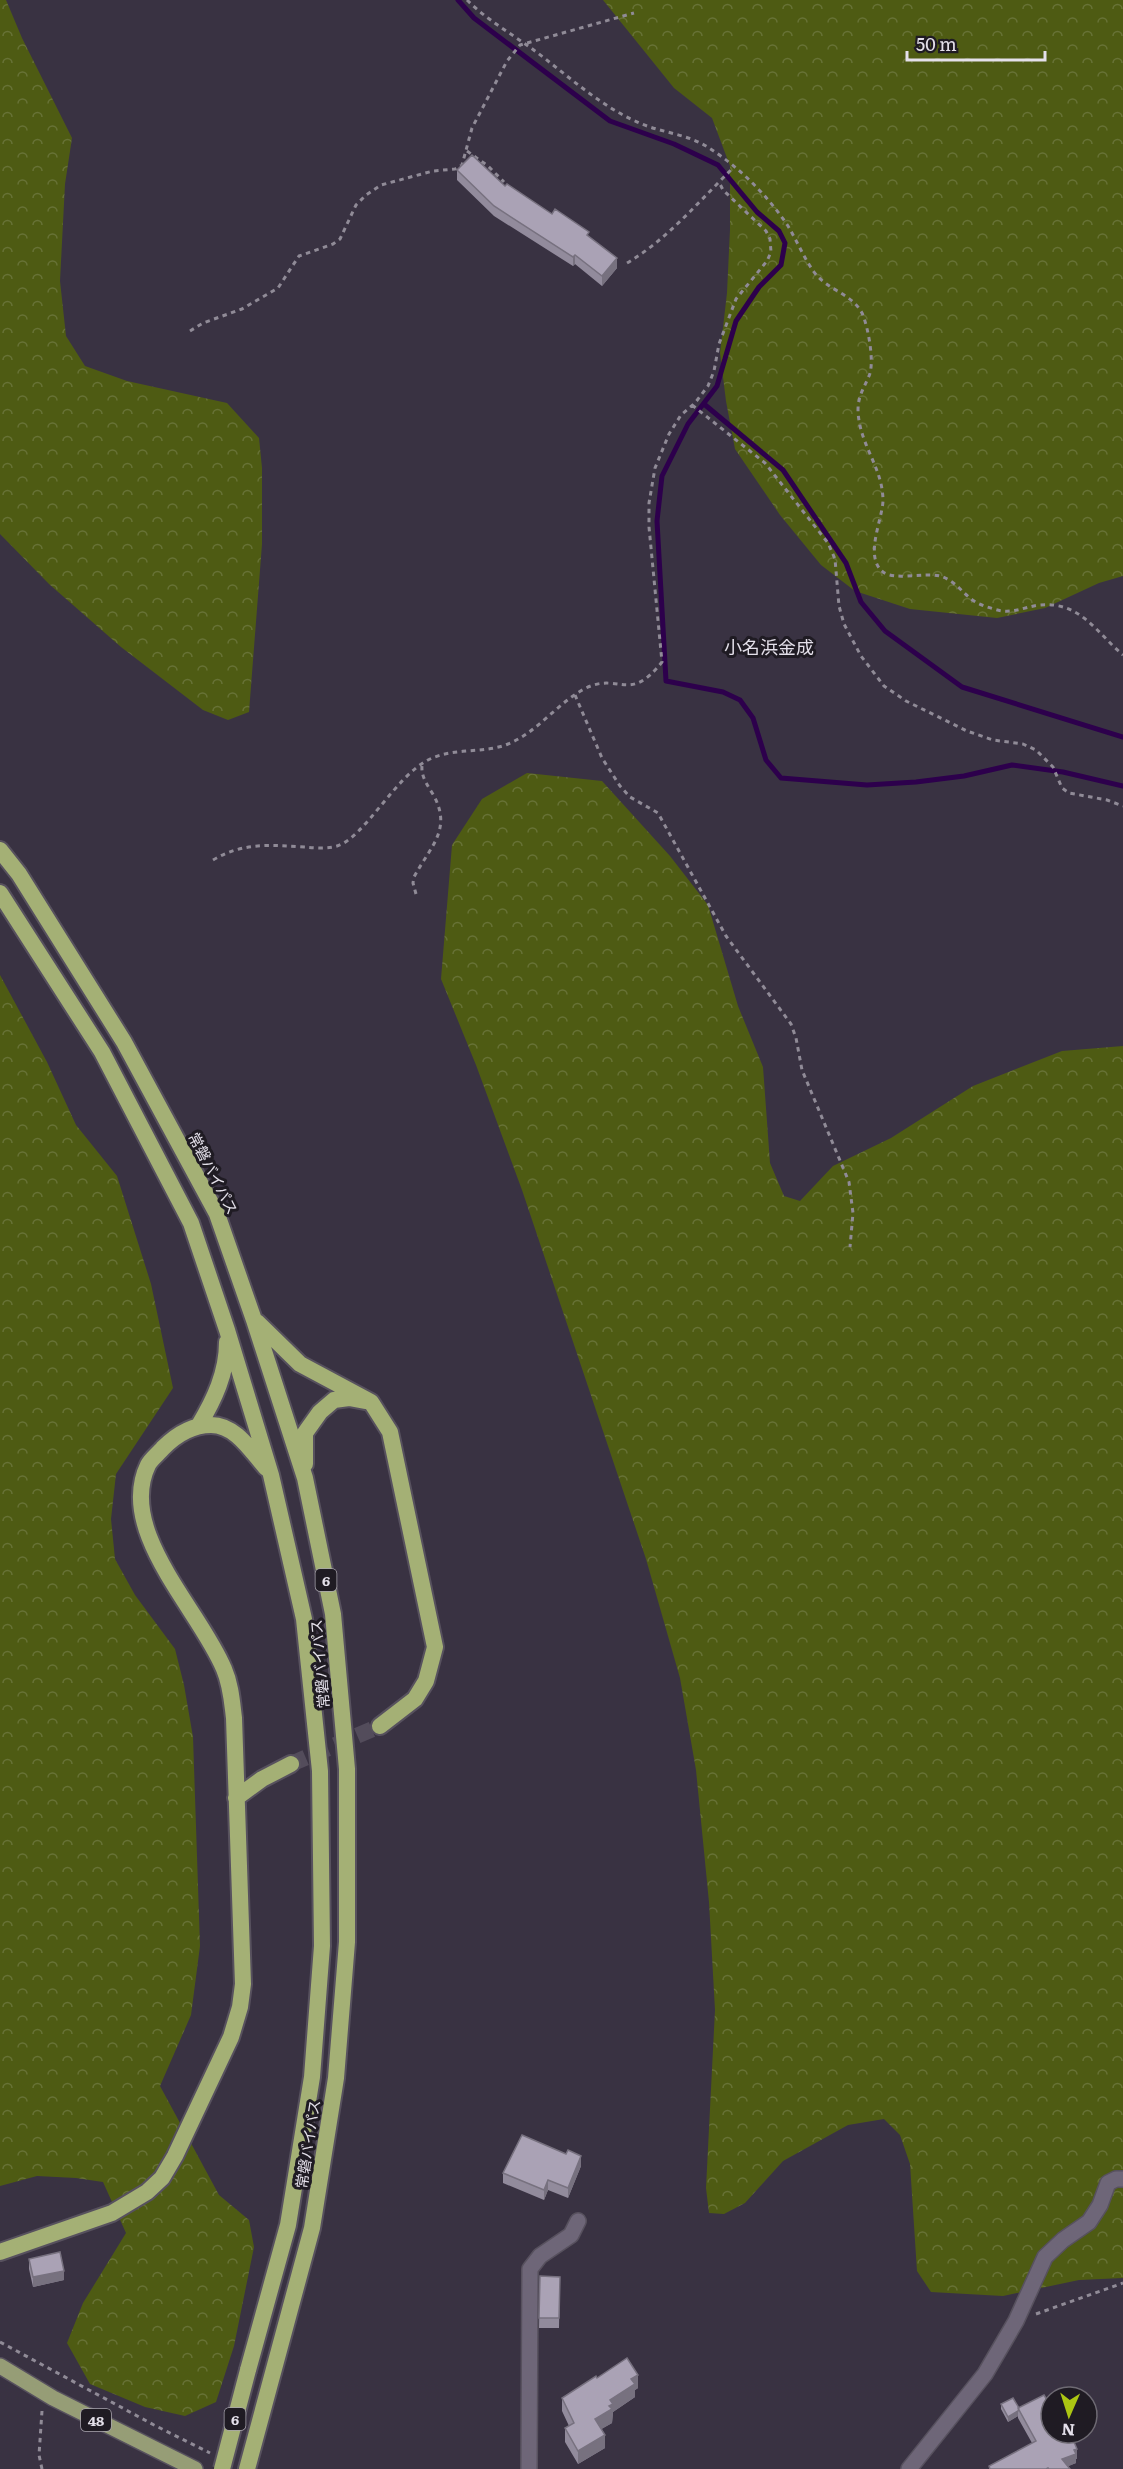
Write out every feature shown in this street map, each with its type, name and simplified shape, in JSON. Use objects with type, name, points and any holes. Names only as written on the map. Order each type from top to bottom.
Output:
[{"type":"highway","name":"常磐バイパス","points":[[0,850],[19,874],[124,1042],[217,1214],[305,1478],[333,1614],[347,1769],[347,1941],[336,2078],[312,2228],[247,2469]]},
{"type":"highway","name":"常磐バイパス","points":[[0,893],[102,1052],[191,1222],[271,1475],[304,1619],[320,1771],[322,1946],[312,2077],[288,2225],[248,2370],[218,2462]]},
{"type":"highway","points":[[254,1320],[300,1364],[371,1402],[390,1432],[435,1647],[426,1681],[415,1699],[380,1725]]},
{"type":"highway","points":[[199,1425],[222,1377],[227,1356],[227,1330]]},
{"type":"highway","points":[[305,1478],[305,1433],[320,1412],[334,1400],[349,1398],[371,1402]]},
{"type":"highway","points":[[0,2252],[104,2216],[133,2202],[162,2178],[175,2156],[231,2037],[240,2007],[243,1957],[234,1718],[230,1689],[224,1670],[152,1546],[141,1514],[140,1492],[149,1464],[171,1440],[199,1425],[221,1425],[240,1437],[271,1475]]},
{"type":"highway","points":[[237,1798],[262,1779],[291,1764]]},
{"type":"main road","name":"48","points":[[0,2366],[53,2398],[195,2469]]},
{"type":"street","points":[[909,2469],[985,2374],[1019,2314],[1045,2257],[1063,2240],[1089,2222],[1100,2205],[1108,2182],[1123,2179]]},
{"type":"street","points":[[529,2469],[530,2270],[540,2256],[571,2235],[578,2221]]},
{"type":"path","points":[[467,0],[608,107],[637,123],[692,139],[708,147],[734,167],[771,204],[787,225],[814,273],[858,306],[864,317],[872,365],[870,375],[859,397],[859,418],[864,443],[878,470],[883,498],[882,517],[874,546],[878,567],[893,576],[911,574],[939,576],[961,587],[976,602],[998,610],[1014,612],[1039,605],[1068,609],[1092,622],[1099,633],[1123,655]]},
{"type":"path","points":[[190,331],[203,323],[243,309],[278,288],[299,256],[333,244],[340,239],[357,205],[366,195],[381,186],[400,180],[433,171],[455,169],[462,165],[472,128],[507,61],[520,45],[634,13]]},
{"type":"path","points":[[467,151],[488,166],[504,182]]},
{"type":"path","points":[[627,263],[657,241],[734,167]]},
{"type":"path","points":[[213,860],[234,849],[269,846],[335,847],[342,844],[366,822],[392,790],[422,764],[443,755],[507,744],[522,737],[575,696],[595,685],[604,683],[629,686],[642,682],[662,662],[649,527],[649,503],[655,468],[681,415],[708,386],[714,371],[719,344],[736,300],[750,279],[767,261],[771,252],[770,239],[766,231],[723,190],[719,182]]},
{"type":"path","points":[[692,405],[765,463],[828,543],[835,559],[839,606],[844,624],[861,656],[884,686],[906,701],[968,730],[993,740],[1023,744],[1036,750],[1053,767],[1062,788],[1069,793],[1100,798],[1123,806]]},
{"type":"path","points":[[575,696],[602,758],[620,786],[630,796],[658,813],[726,936],[791,1024],[802,1070],[849,1182],[853,1213],[850,1247]]},
{"type":"path","points":[[416,894],[414,876],[438,836],[442,824],[438,806],[423,775],[422,764]]},
{"type":"path","points":[[1019,2314],[1046,2312],[1123,2283]]},
{"type":"path","points":[[0,2342],[218,2462]]},
{"type":"path","points":[[42,2469],[39,2455],[42,2406],[53,2398]]},
{"type":"green space","points":[[0,0],[6,0],[22,38],[72,138],[65,184],[60,281],[66,336],[85,366],[127,381],[227,403],[259,438],[262,468],[262,544],[249,712],[228,720],[203,710],[121,647],[49,584],[0,534]]},
{"type":"green space","points":[[603,0],[1123,0],[1123,576],[1099,583],[1045,608],[997,618],[910,609],[855,591],[821,565],[780,515],[735,449],[720,353],[727,293],[730,166],[712,118],[674,88]]},
{"type":"green space","points":[[527,773],[602,781],[670,856],[708,905],[738,1006],[763,1067],[770,1163],[784,1196],[800,1201],[833,1166],[891,1138],[973,1086],[1062,1051],[1123,1046],[1123,2278],[1079,2280],[1003,2296],[931,2292],[917,2271],[910,2164],[900,2135],[884,2119],[848,2125],[783,2161],[745,2203],[724,2214],[709,2213],[706,2188],[715,2010],[709,1902],[696,1770],[680,1678],[646,1559],[522,1190],[476,1065],[441,979],[452,845],[482,799]]},
{"type":"green space","points":[[0,975],[47,1062],[76,1125],[117,1176],[151,1284],[173,1388],[116,1474],[111,1519],[115,1559],[135,1595],[175,1649],[193,1737],[200,1946],[191,2015],[160,2086],[219,2195],[249,2220],[254,2247],[234,2346],[216,2402],[185,2416],[145,2407],[90,2384],[67,2343],[83,2303],[126,2233],[103,2182],[37,2176],[0,2186]]},
{"type":"building","points":[[472,155],[505,186],[507,184],[552,214],[555,209],[589,232],[587,235],[617,258],[602,276],[575,255],[573,257],[494,206],[457,170]]},
{"type":"building","points":[[522,2135],[566,2154],[568,2150],[581,2156],[568,2188],[548,2180],[544,2190],[503,2173]]},
{"type":"building","points":[[60,2252],[64,2271],[33,2277],[29,2259]]},
{"type":"building","points":[[540,2276],[560,2277],[559,2318],[539,2318]]},
{"type":"building","points":[[627,2358],[638,2375],[631,2379],[635,2384],[610,2400],[613,2404],[609,2406],[612,2409],[595,2419],[605,2435],[578,2451],[565,2428],[574,2423],[562,2398]]},
{"type":"building","points":[[1013,2398],[1019,2408],[1008,2417],[1001,2404]]},
{"type":"building","points":[[1039,2398],[1039,2445],[1075,2445],[1076,2454],[1062,2459],[1070,2469],[990,2469],[989,2466],[1036,2441],[1018,2408]]},
{"type":"waterway","points":[[458,0],[474,18],[610,121],[674,144],[718,165],[757,212],[779,231],[785,243],[781,265],[759,287],[736,321],[717,386],[688,424],[662,476],[657,521],[666,681],[723,692],[740,700],[753,718],[766,760],[781,778],[867,785],[964,776],[1012,765],[1063,772],[1123,786]]},
{"type":"waterway","points":[[704,404],[783,470],[846,563],[861,602],[885,631],[962,687],[1123,737]]},
{"type":"tunnel","points":[[291,1764],[380,1726]]},
{"type":"district","name":"小名浜金成","points":[[769,646]]}]
